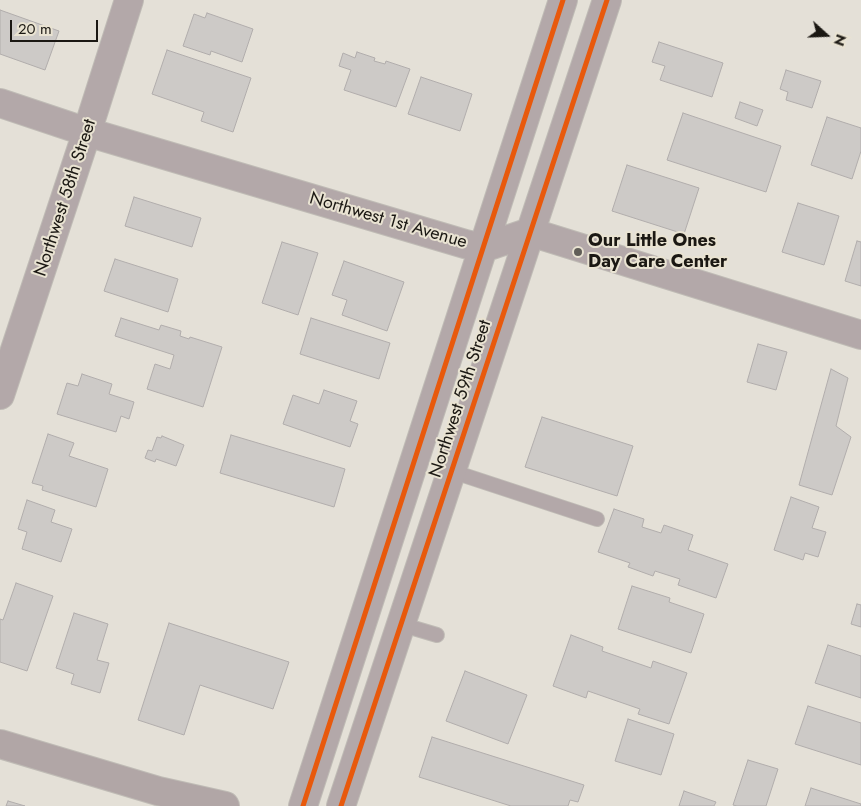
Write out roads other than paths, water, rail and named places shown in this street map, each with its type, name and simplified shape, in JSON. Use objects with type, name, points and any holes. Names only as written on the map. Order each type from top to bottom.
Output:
[{"type":"main road","points":[[0,744],[158,791],[225,806]]},
{"type":"street","name":"Northwest 58th Street","points":[[0,395],[88,132],[129,0]]},
{"type":"street","name":"Northwest 59th Street","points":[[303,806],[563,0]]},
{"type":"street","name":"Northwest 59th Street","points":[[341,806],[607,0]]},
{"type":"street","name":"Northwest 1st Avenue","points":[[0,103],[88,132],[483,248],[530,232]]},
{"type":"street","points":[[530,232],[861,334]]},
{"type":"lane","points":[[451,471],[597,519]]},
{"type":"lane","points":[[400,624],[437,635]]},
{"type":"place","name":"Our Little Ones Day Care Center","points":[[578,252]]}]
